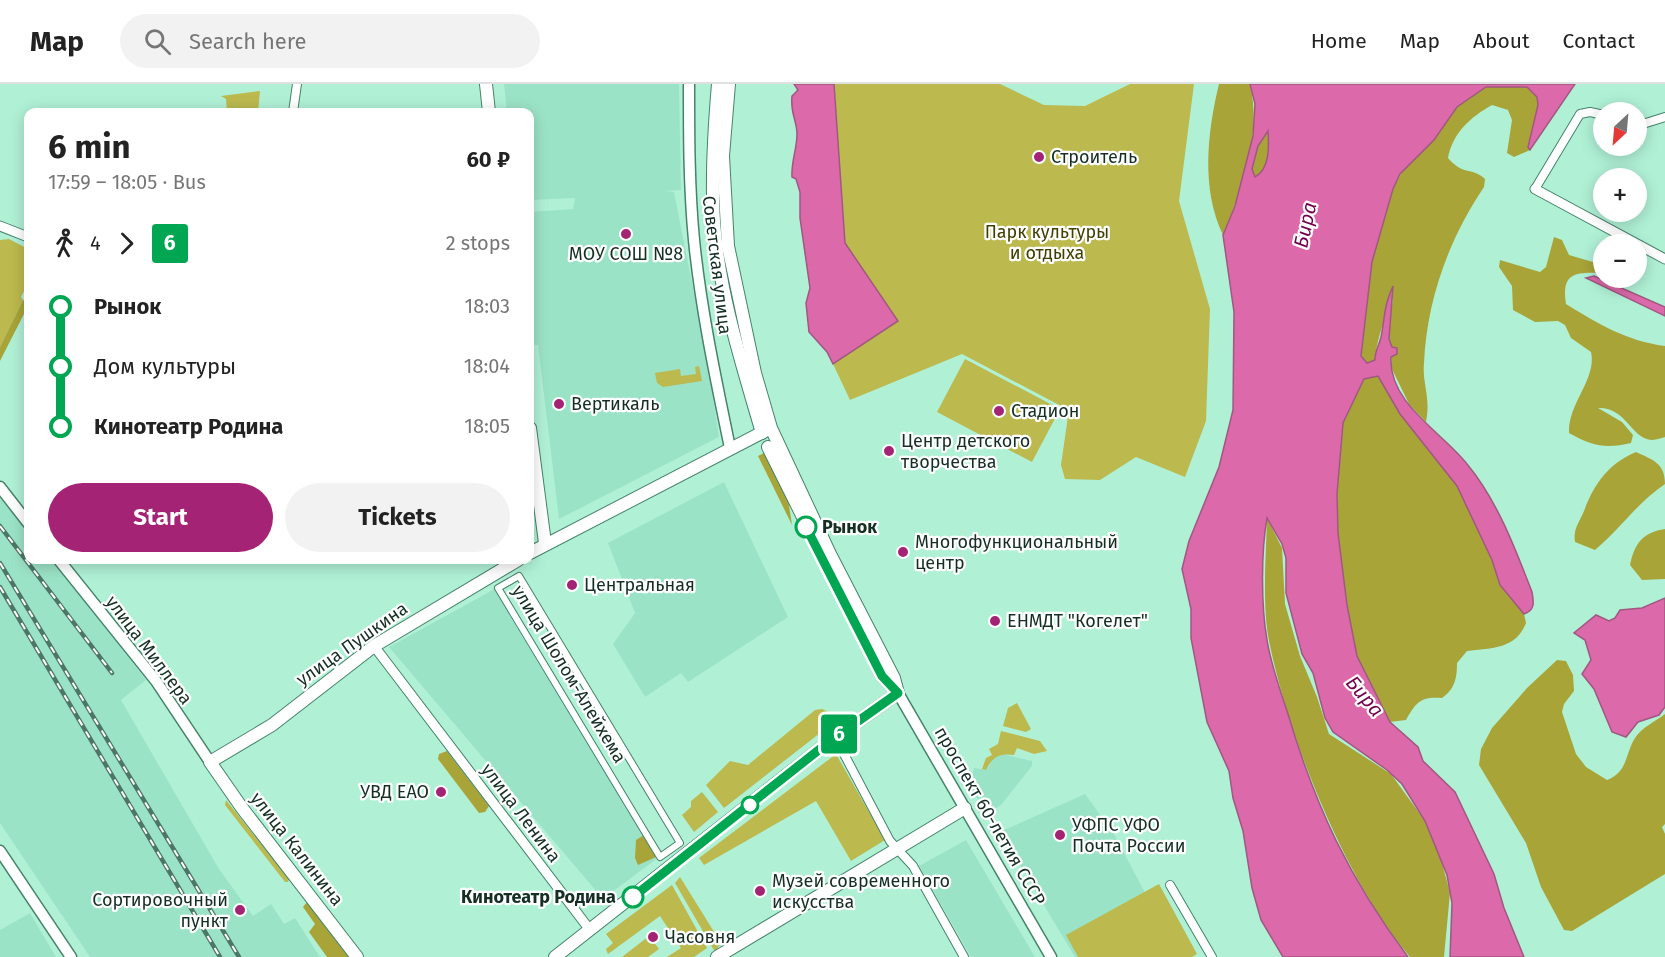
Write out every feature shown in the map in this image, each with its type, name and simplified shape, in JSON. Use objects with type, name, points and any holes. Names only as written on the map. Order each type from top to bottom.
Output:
[{"type":"main road","points":[[486,84],[489,108]]},
{"type":"main road","name":"Советская улица","points":[[689,84],[689,163],[694,238],[700,285],[730,448]]},
{"type":"main road","name":"проспект 60-летия СССР","points":[[718,84],[712,159],[717,249],[726,304],[766,431],[894,678],[898,693]]},
{"type":"main road","name":"проспект 60-летия СССР","points":[[729,84],[723,156],[728,246],[768,447],[882,676],[898,693],[1050,957]]},
{"type":"main road","points":[[534,550],[766,431]]},
{"type":"main road","points":[[534,459],[545,543]]},
{"type":"main road","points":[[0,487],[24,517]]},
{"type":"main road","name":"улица Миллера","points":[[62,564],[156,681],[210,762]]},
{"type":"main road","name":"улица Пушкина","points":[[210,762],[272,725],[374,646],[511,564]]},
{"type":"main road","points":[[555,957],[835,737],[898,693]]},
{"type":"main road","name":"улица Калинина","points":[[210,762],[242,808],[357,957]]},
{"type":"main road","points":[[717,957],[732,953],[898,847],[964,808]]},
{"type":"main road","points":[[0,851],[71,957]]},
{"type":"street","points":[[294,108],[297,84]]},
{"type":"street","points":[[1593,113],[1580,114],[1535,189],[1665,259]]},
{"type":"street","points":[[1647,123],[1665,117]]},
{"type":"street","points":[[0,226],[24,235]]},
{"type":"street","name":"улица Шолом-Алейхема","points":[[519,576],[680,843],[660,857],[498,588],[519,576]]},
{"type":"street","name":"улица Ленина","points":[[374,646],[590,930]]},
{"type":"street","points":[[835,737],[890,840],[913,866],[964,957]]},
{"type":"street","points":[[1170,885],[1212,957]]},
{"type":"shaded area","points":[[504,84],[679,84],[681,190],[664,191],[674,192],[707,359],[719,437],[559,519],[538,345],[534,345],[534,212],[573,209],[575,198],[534,200],[534,108],[507,108]]},
{"type":"shaded area","points":[[1219,84],[1250,84],[1254,122],[1243,180],[1223,235],[1211,199],[1208,161],[1211,122]]},
{"type":"shaded area","points":[[1486,87],[1527,87],[1537,97],[1538,105],[1528,147],[1530,150],[1514,157],[1507,153],[1512,120],[1508,110],[1492,105],[1464,126],[1450,149],[1448,158],[1453,164],[1481,175],[1485,179],[1484,187],[1460,227],[1450,249],[1435,293],[1424,363],[1428,405],[1426,422],[1409,404],[1391,367],[1392,347],[1389,340],[1389,327],[1393,298],[1381,329],[1375,360],[1367,363],[1361,356],[1372,262],[1393,189],[1404,168],[1434,140],[1457,107]]},
{"type":"shaded area","points":[[1269,130],[1266,162],[1264,168],[1255,177],[1251,170],[1258,146]]},
{"type":"shaded area","points":[[1554,237],[1562,240],[1569,255],[1593,262],[1593,273],[1578,274],[1568,280],[1565,293],[1566,304],[1625,336],[1665,346],[1665,437],[1651,440],[1644,438],[1615,412],[1598,408],[1622,422],[1633,435],[1631,443],[1614,446],[1599,445],[1569,433],[1573,411],[1590,372],[1591,352],[1571,338],[1565,325],[1558,321],[1535,322],[1513,310],[1512,286],[1499,267],[1500,260],[1540,272],[1546,267]]},
{"type":"shaded area","points":[[24,300],[24,314],[0,361],[0,347]]},
{"type":"shaded area","points":[[1378,376],[1400,414],[1457,486],[1492,560],[1500,585],[1524,614],[1526,623],[1516,638],[1502,646],[1467,651],[1457,663],[1454,683],[1446,695],[1442,698],[1424,699],[1416,705],[1406,720],[1390,722],[1357,656],[1347,605],[1338,533],[1337,494],[1343,423],[1364,379]]},
{"type":"shaded area","points":[[766,452],[788,499],[792,525],[758,456]]},
{"type":"shaded area","points":[[1636,452],[1657,463],[1663,471],[1665,484],[1646,499],[1595,550],[1575,542],[1577,526],[1597,484],[1617,462]]},
{"type":"shaded area","points":[[724,482],[788,617],[688,682],[681,673],[645,697],[613,644],[635,613],[608,543]]},
{"type":"shaded area","points":[[0,492],[24,523],[24,564],[56,564],[146,680],[121,700],[219,869],[253,916],[271,904],[284,924],[295,918],[320,957],[90,957],[0,823]]},
{"type":"shaded area","points":[[1267,518],[1282,548],[1285,604],[1300,656],[1329,734],[1391,774],[1425,821],[1441,859],[1450,893],[1444,957],[1410,957],[1386,925],[1363,889],[1342,849],[1305,764],[1278,680],[1269,641],[1265,596]]},
{"type":"shaded area","points":[[1665,529],[1665,579],[1642,580],[1630,565],[1634,551],[1645,536]]},
{"type":"shaded area","points":[[500,586],[659,857],[603,899],[389,647]]},
{"type":"shaded area","points":[[1557,660],[1566,661],[1573,675],[1574,691],[1564,704],[1562,712],[1576,754],[1586,767],[1607,780],[1619,772],[1638,734],[1665,714],[1665,824],[1662,827],[1665,834],[1665,874],[1572,931],[1564,930],[1541,887],[1526,843],[1479,765],[1481,749],[1492,728],[1527,688]]},
{"type":"shaded area","points":[[447,751],[489,806],[485,812],[479,813],[438,759],[439,754]]},
{"type":"shaded area","points":[[1002,754],[1032,761],[1032,766],[1001,805],[991,811],[984,809],[969,786],[974,768],[986,770],[996,756]]},
{"type":"shaded area","points":[[1085,794],[1114,834],[1179,957],[1075,957],[1000,832]]},
{"type":"shaded area","points":[[644,835],[656,857],[638,865],[635,858],[636,840]]},
{"type":"shaded area","points":[[966,840],[1035,957],[971,957],[919,866]]},
{"type":"shaded area","points":[[307,902],[351,957],[327,957],[309,932],[315,924],[303,907]]},
{"type":"shaded area","points":[[30,913],[56,957],[0,957],[0,930]]},
{"type":"green space","name":"Парк культуры и отдыха","points":[[834,84],[1000,84],[1044,105],[1085,106],[1130,84],[1194,84],[1179,201],[1210,309],[1206,421],[1185,477],[1136,457],[1100,480],[1065,479],[1061,465],[1068,416],[1061,406],[962,354],[850,400],[833,364],[898,321],[845,243]]},
{"type":"green space","points":[[260,91],[258,108],[227,108],[226,99],[221,96]]},
{"type":"green space","points":[[9,239],[24,247],[24,291],[21,297],[23,300],[0,347],[0,240]]},
{"type":"green space","name":"Стадион","points":[[965,359],[1060,409],[1032,462],[937,412]]},
{"type":"green space","points":[[699,366],[702,381],[663,387],[657,383],[655,373],[680,369],[681,376],[696,374],[695,367]]},
{"type":"green space","points":[[1017,703],[1031,729],[1026,732],[1003,726],[1008,708]]},
{"type":"green space","points":[[822,709],[829,712],[834,722],[724,808],[706,785],[730,761],[748,765],[815,710]]},
{"type":"green space","points":[[1001,731],[1040,741],[1047,751],[1034,754],[1017,748],[1014,755],[997,756],[986,770],[982,769],[986,758],[992,755],[989,749],[998,744]]},
{"type":"green space","points":[[836,754],[885,840],[851,861],[816,801],[704,865],[699,858]]},
{"type":"green space","points":[[702,792],[718,812],[694,832],[682,815],[691,807],[691,801]]},
{"type":"green space","points":[[226,800],[289,879],[288,882],[285,882],[225,805]]},
{"type":"green space","points":[[680,877],[721,943],[715,952],[675,883]]},
{"type":"green space","points":[[1159,884],[1197,954],[1192,957],[1078,957],[1066,935]]},
{"type":"green space","points":[[672,885],[707,948],[694,957],[667,957],[681,948],[660,916],[608,954],[606,949],[613,943],[606,934]]},
{"type":"green space","points":[[649,936],[659,949],[648,957],[622,957]]},
{"type":"water","points":[[794,84],[834,84],[845,243],[898,321],[833,364],[827,352],[809,332],[806,303],[810,288],[800,218],[800,192],[796,179],[792,177],[797,134],[792,96],[798,90]]},
{"type":"water","name":"Бира","points":[[1250,84],[1575,84],[1530,150],[1528,147],[1538,105],[1537,97],[1527,87],[1486,87],[1457,107],[1434,140],[1400,174],[1393,189],[1372,262],[1361,356],[1367,363],[1375,360],[1386,305],[1393,286],[1389,339],[1392,347],[1397,348],[1397,354],[1391,357],[1392,373],[1398,389],[1418,416],[1456,452],[1478,478],[1496,509],[1519,559],[1532,592],[1532,608],[1524,614],[1500,585],[1492,560],[1457,486],[1400,414],[1378,376],[1364,379],[1343,423],[1337,494],[1338,533],[1347,605],[1357,656],[1390,722],[1418,747],[1423,761],[1455,792],[1494,874],[1504,908],[1524,957],[1450,957],[1452,903],[1447,875],[1425,821],[1402,784],[1387,770],[1333,732],[1325,718],[1313,673],[1302,654],[1286,593],[1286,558],[1282,544],[1267,518],[1263,562],[1265,626],[1279,687],[1310,781],[1336,841],[1368,899],[1408,957],[1283,957],[1261,920],[1252,888],[1243,831],[1233,798],[1229,771],[1207,722],[1191,638],[1191,609],[1182,569],[1189,541],[1219,467],[1233,410],[1234,312],[1223,235],[1235,206],[1253,136],[1255,104]],"holes":[[[1268,131],[1266,163],[1264,169],[1255,177],[1252,169],[1258,146]]]},
{"type":"water","points":[[1607,288],[1621,288],[1665,307],[1665,316]]},
{"type":"water","points":[[1665,598],[1665,707],[1659,715],[1638,722],[1626,737],[1612,732],[1594,689],[1582,674],[1591,660],[1585,640],[1574,633],[1596,615],[1609,621],[1615,618],[1620,610],[1642,608]]},
{"type":"railway","points":[[0,526],[24,558]]},
{"type":"railway","points":[[0,563],[239,957]]},
{"type":"railway","points":[[29,564],[112,673]]},
{"type":"railway","points":[[0,587],[220,957]]},
{"type":"bus line","name":"6","points":[[633,897],[830,741],[898,693],[886,683],[882,676],[806,527]]},
{"type":"place","name":"Строитель","points":[[1039,157]]},
{"type":"place","name":"МОУ СОШ №8","points":[[626,234]]},
{"type":"place","name":"Вертикаль","points":[[559,404]]},
{"type":"place","name":"Стадион","points":[[999,411]]},
{"type":"place","name":"Центр детского творчества","points":[[889,451]]},
{"type":"place","name":"Рынок","points":[[806,527]]},
{"type":"place","name":"Многофункциональный центр","points":[[903,552]]},
{"type":"place","name":"Центральная","points":[[572,585]]},
{"type":"place","name":"ЕНМДТ \"Когелет\"","points":[[995,621]]},
{"type":"place","name":"УВД ЕАО","points":[[441,792]]},
{"type":"place","name":"УФПС УФО Почта России","points":[[1060,835]]},
{"type":"place","name":"Музей современного искусства","points":[[760,891]]},
{"type":"place","name":"Кинотеатр Родина","points":[[633,897]]},
{"type":"place","name":"Сортировочный пункт","points":[[240,910]]},
{"type":"place","name":"Часовня","points":[[653,937]]}]
